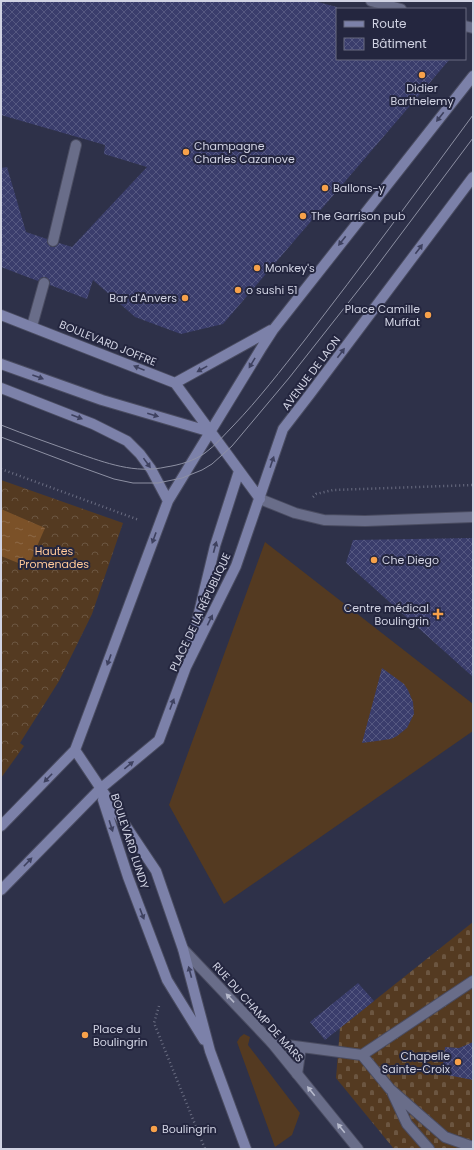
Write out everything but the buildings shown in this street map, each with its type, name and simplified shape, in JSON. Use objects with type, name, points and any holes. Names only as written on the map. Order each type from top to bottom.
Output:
[{"type":"main road","points":[[1,826],[75,750],[168,501],[273,330],[473,76]]},
{"type":"main road","name":"AVENUE DE LAON","points":[[260,499],[283,429],[473,177]]},
{"type":"main road","name":"BOULEVARD JOFFRE","points":[[1,315],[175,383]]},
{"type":"main road","points":[[260,499],[175,383],[273,330]]},
{"type":"main road","points":[[1,364],[102,400],[211,432]]},
{"type":"main road","points":[[1,388],[93,424],[126,442],[140,454],[151,469],[168,501]]},
{"type":"main road","points":[[186,667],[215,546],[239,471]]},
{"type":"main road","name":"PLACE DE LA RÉPUBLIQUE","points":[[1,890],[100,789],[159,740],[186,667],[236,566],[260,499]]},
{"type":"main road","points":[[75,750],[100,789]]},
{"type":"main road","name":"BOULEVARD LUNDY","points":[[100,789],[156,871],[183,949],[210,1051],[246,1149]]},
{"type":"main road","name":"BOULEVARD LUNDY","points":[[100,789],[128,877],[167,980],[210,1051]]},
{"type":"street","points":[[371,1],[397,8]]},
{"type":"street","points":[[53,241],[76,145]]},
{"type":"street","points":[[32,326],[44,283]]},
{"type":"street","points":[[260,499],[295,513],[324,520],[364,521],[473,517]]},
{"type":"street","name":"RUE DU CHAMP DE MARS","points":[[183,949],[272,1043],[358,1149]]},
{"type":"street","points":[[272,1043],[362,1055],[473,981]]},
{"type":"street","points":[[297,1074],[301,1047]]},
{"type":"street","points":[[362,1055],[390,1089],[444,1137],[473,1147]]},
{"type":"street","points":[[390,1089],[407,1124],[429,1149]]},
{"type":"path","points":[[1,468],[139,520]]},
{"type":"path","points":[[295,513],[316,494],[333,490],[473,485]]},
{"type":"path","points":[[167,980],[154,1023],[205,1149]]},
{"type":"green space","name":"Hautes Promenades","points":[[1,480],[123,523],[92,614],[59,681],[20,743],[24,746],[1,778]]},
{"type":"green space","points":[[265,542],[473,704],[473,731],[224,904],[169,805]]},
{"type":"green space","points":[[473,922],[473,1149],[394,1149],[336,1078],[340,1028]]},
{"type":"green space","points":[[244,1034],[250,1037],[248,1045],[300,1113],[292,1135],[275,1147],[237,1042]]},
{"type":"water","points":[[1,509],[45,528],[28,567],[1,556]]},
{"type":"tram line","points":[[1,425],[99,460],[132,468],[154,469],[176,465],[201,456],[243,416],[287,363],[473,115]]},
{"type":"tram line","points":[[1,437],[114,479],[133,483],[158,483],[182,478],[202,470],[212,464],[232,446],[289,378],[371,274],[473,138]]},
{"type":"place","name":"Didier Barthelemy","points":[[422,75]]},
{"type":"place","name":"Champagne Charles Cazanove","points":[[186,152]]},
{"type":"place","name":"Ballons-y","points":[[325,188]]},
{"type":"place","name":"The Garrison pub","points":[[303,216]]},
{"type":"place","name":"Monkey's","points":[[257,268]]},
{"type":"place","name":"o sushi 51","points":[[238,290]]},
{"type":"place","name":"Bar d'Anvers","points":[[185,298]]},
{"type":"place","name":"Place Camille Muffat","points":[[428,315]]},
{"type":"place","name":"Che Diego","points":[[374,560]]},
{"type":"place","name":"Centre médical Boulingrin","points":[[438,614]]},
{"type":"place","name":"Place du Boulingrin","points":[[85,1035]]},
{"type":"place","name":"Chapelle Sainte-Croix","points":[[458,1062]]},
{"type":"place","name":"Boulingrin","points":[[154,1129]]}]
